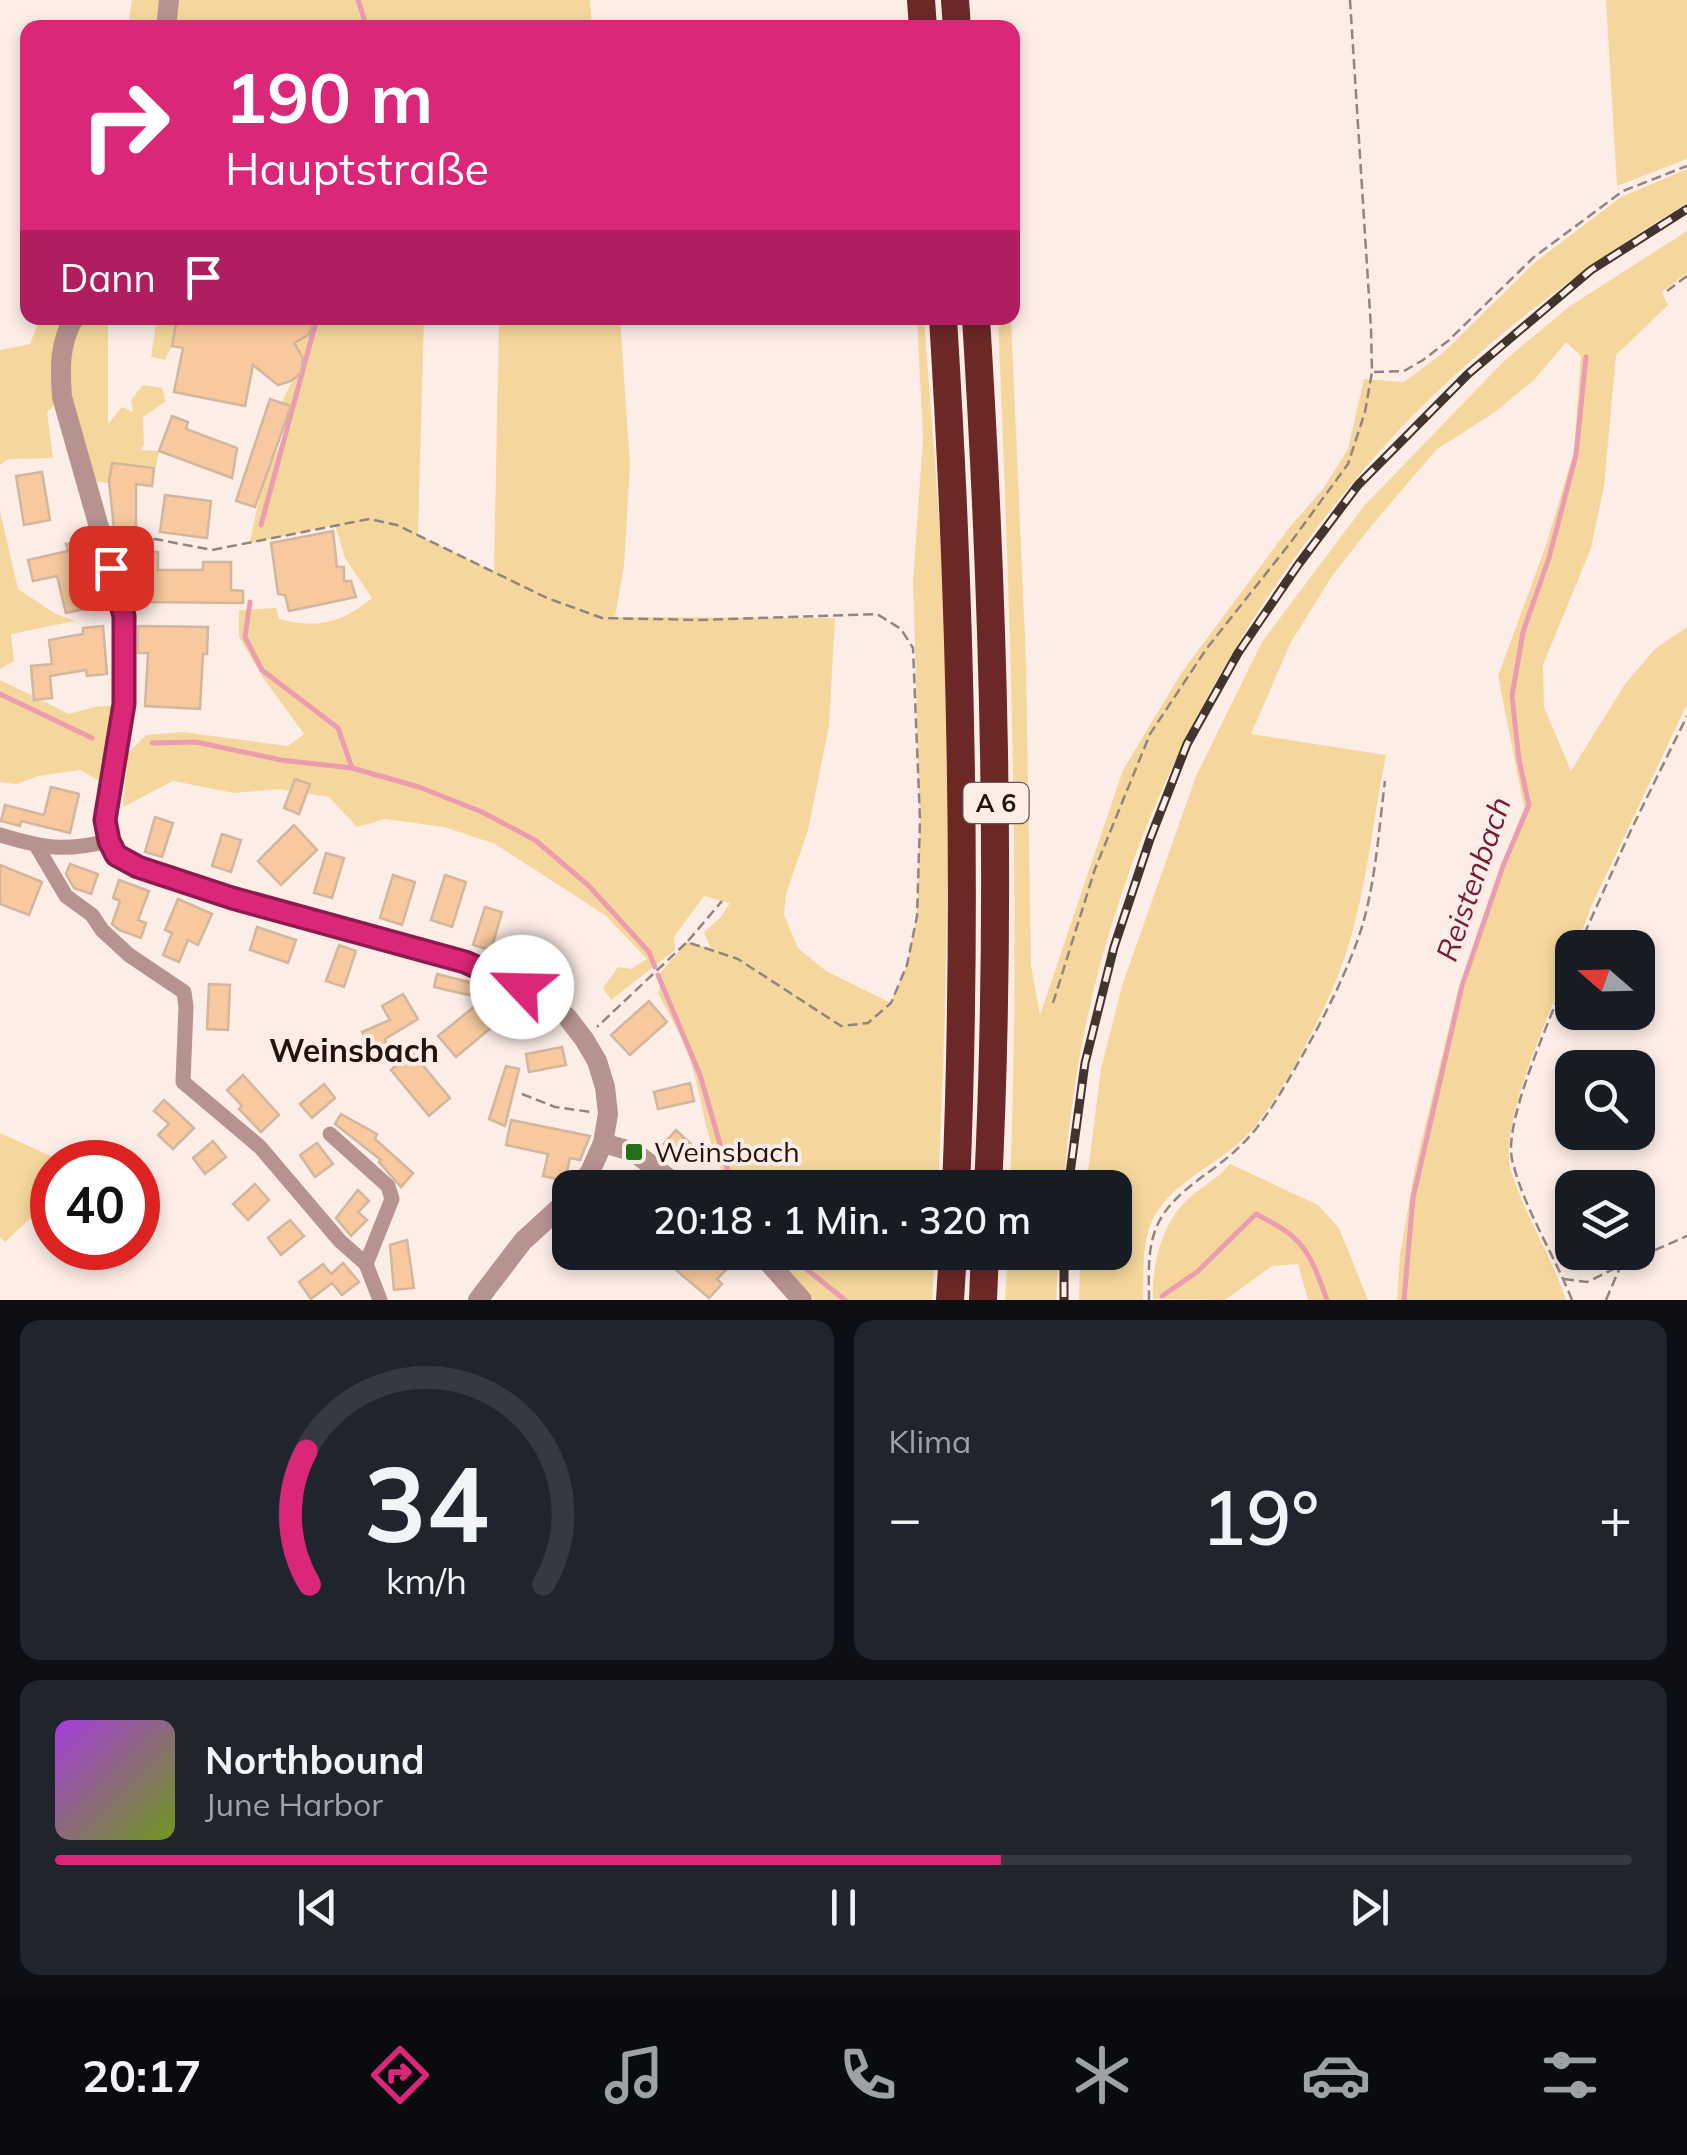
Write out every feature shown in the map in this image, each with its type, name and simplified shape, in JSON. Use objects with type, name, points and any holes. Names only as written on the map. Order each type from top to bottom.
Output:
[{"type":"highway","name":"A 6","points":[[942,325],[961,715],[962,961],[956,1170]]},
{"type":"highway","name":"A 6","points":[[976,325],[994,677],[996,979],[989,1170]]},
{"type":"highway","points":[[950,1300],[952,1270]]},
{"type":"highway","points":[[983,1300],[985,1270]]},
{"type":"street","points":[[69,326],[60,365],[62,397],[124,616],[124,704],[105,820],[116,855],[232,898],[465,962],[543,998],[584,1039],[597,1061],[605,1087],[608,1114],[603,1142],[591,1170]]},
{"type":"street","points":[[0,834],[37,847],[77,849],[109,841]]},
{"type":"street","points":[[37,847],[66,896],[92,915],[128,955],[184,992],[184,1082],[260,1147],[340,1240],[366,1264],[380,1300]]},
{"type":"street","points":[[330,1134],[388,1186],[392,1200],[366,1264]]},
{"type":"street","points":[[603,1142],[634,1152],[658,1170]]},
{"type":"street","points":[[478,1300],[523,1242],[552,1215]]},
{"type":"street","points":[[775,1270],[802,1300]]},
{"type":"path","points":[[1053,1003],[1095,869],[1150,734],[1207,648],[1348,464],[1365,412],[1372,372],[1350,0]]},
{"type":"path","points":[[1372,372],[1404,371],[1423,360],[1448,341],[1534,257],[1622,191],[1687,166]]},
{"type":"path","points":[[1667,290],[1687,276]]},
{"type":"path","points":[[111,568],[134,547],[155,539],[212,550],[369,520],[397,526],[546,598],[602,618],[699,620],[876,614],[901,628],[913,648],[919,859],[917,916],[892,1004],[868,1023],[842,1026],[738,959],[688,942]]},
{"type":"path","points":[[1586,930],[1687,716]]},
{"type":"path","points":[[1148,1300],[1152,1246],[1166,1210],[1256,1130],[1288,1080],[1356,944],[1370,887],[1385,781]]},
{"type":"path","points":[[584,1039],[688,942],[722,900]]},
{"type":"path","points":[[1555,1007],[1520,1101],[1511,1139],[1512,1159],[1572,1300]]},
{"type":"path","points":[[522,1094],[555,1107],[608,1114]]},
{"type":"path","points":[[1655,1250],[1687,1236]]},
{"type":"path","points":[[1564,1279],[1587,1282],[1612,1270]]},
{"type":"path","points":[[1606,1300],[1620,1270]]},
{"type":"shaded area","points":[[132,0],[590,0],[591,20],[129,20]]},
{"type":"shaded area","points":[[1606,0],[1687,0],[1687,159],[1617,186]]},
{"type":"shaded area","points":[[1687,169],[1687,203],[1602,258],[1519,320],[1405,424],[1308,539],[1251,622],[1201,709],[1158,799],[1122,893],[1094,989],[1075,1087],[1066,1170],[1010,1170],[1014,861],[998,325],[1011,325],[1026,662],[1031,966],[1040,1015],[1123,770],[1182,672],[1289,528],[1323,489],[1348,449],[1364,379],[1404,382],[1443,353],[1534,263],[1621,197]]},
{"type":"shaded area","points":[[1687,231],[1687,273],[1662,292],[1668,305],[1616,355],[1604,486],[1591,548],[1543,665],[1544,707],[1571,771],[1625,684],[1655,649],[1687,627],[1687,704],[1582,930],[1555,930],[1555,1000],[1512,1124],[1511,1171],[1566,1300],[1397,1300],[1400,1255],[1415,1168],[1459,986],[1524,807],[1498,676],[1545,548],[1574,452],[1581,356],[1566,342],[1534,380],[1495,412],[1437,449],[1332,576],[1291,642],[1251,734],[1386,755],[1365,879],[1350,940],[1312,1032],[1267,1111],[1244,1138],[1175,1191],[1154,1217],[1145,1247],[1143,1300],[1079,1300],[1080,1270],[1132,1270],[1132,1170],[1088,1170],[1101,1069],[1122,986],[1196,776],[1262,642],[1364,506],[1504,361],[1570,306]]},
{"type":"shaded area","points":[[37,325],[108,325],[108,424],[122,407],[133,412],[131,400],[143,385],[162,388],[166,401],[143,417],[141,450],[159,451],[156,467],[112,463],[110,480],[114,484],[88,480],[62,398],[47,412],[53,458],[8,459],[0,465],[0,350],[30,344]]},
{"type":"shaded area","points":[[156,325],[176,325],[165,360],[151,357]]},
{"type":"shaded area","points":[[268,325],[424,325],[418,535],[494,572],[499,325],[620,325],[630,465],[624,566],[615,617],[835,618],[829,726],[808,830],[786,894],[784,915],[798,948],[826,971],[891,1003],[907,965],[917,916],[920,820],[913,581],[923,438],[917,325],[924,325],[940,542],[947,727],[946,958],[939,1170],[722,1170],[711,1144],[688,1054],[658,993],[663,977],[658,975],[687,942],[711,949],[704,932],[730,903],[704,896],[674,937],[675,950],[611,1000],[603,988],[618,967],[631,969],[647,959],[605,915],[495,844],[444,827],[385,819],[357,827],[329,797],[279,789],[234,793],[173,781],[123,807],[128,753],[146,735],[183,732],[288,746],[304,734],[239,637],[239,610],[276,608],[279,619],[318,623],[340,618],[372,598],[345,558],[335,525],[250,543],[265,481],[293,424],[283,428],[290,406],[282,403],[303,361],[302,354],[267,330]]},
{"type":"shaded area","points":[[0,511],[18,589],[56,614],[75,621],[11,634],[14,661],[0,669]]},
{"type":"shaded area","points":[[0,680],[69,714],[124,704],[110,787],[80,770],[38,776],[17,784],[0,782]]},
{"type":"shaded area","points":[[0,1133],[30,1147],[30,1219],[5,1242],[0,1237]]},
{"type":"shaded area","points":[[1230,1164],[1318,1205],[1339,1228],[1368,1300],[1308,1300],[1298,1264],[1272,1266],[1225,1300],[1153,1299],[1156,1260],[1170,1222],[1186,1201]]},
{"type":"shaded area","points":[[783,1270],[934,1270],[932,1300],[814,1300]]},
{"type":"shaded area","points":[[1007,1270],[1058,1270],[1056,1300],[1005,1300]]},
{"type":"building","points":[[176,325],[313,325],[308,335],[294,343],[303,358],[301,373],[278,385],[253,365],[245,406],[174,392],[183,348],[172,346]]},
{"type":"building","points":[[270,399],[291,406],[255,507],[236,501]]},
{"type":"building","points":[[172,416],[188,422],[186,429],[237,448],[232,478],[159,451]]},
{"type":"building","points":[[112,463],[154,468],[152,486],[136,484],[136,529],[114,529],[109,481]]},
{"type":"building","points":[[42,472],[50,520],[24,525],[16,476]]},
{"type":"building","points":[[165,495],[211,501],[207,538],[160,532]]},
{"type":"building","points":[[333,531],[337,567],[344,567],[344,581],[351,581],[356,597],[289,611],[285,595],[278,594],[271,543]]},
{"type":"building","points":[[89,543],[94,572],[76,575],[84,609],[66,613],[57,576],[33,581],[28,560],[68,551],[66,544]]},
{"type":"building","points":[[136,552],[158,552],[158,570],[203,570],[203,562],[231,562],[231,590],[243,591],[243,603],[136,602]]},
{"type":"building","points":[[103,626],[107,674],[87,676],[86,670],[50,676],[52,698],[34,700],[31,666],[52,664],[49,640],[83,634],[83,628]]},
{"type":"building","points":[[138,626],[208,627],[200,709],[145,706],[148,653],[138,653]]},
{"type":"building","points":[[295,779],[310,784],[299,814],[284,808]]},
{"type":"building","points":[[51,787],[79,794],[70,833],[21,821],[20,826],[1,821],[5,805],[44,815]]},
{"type":"building","points":[[155,817],[173,823],[162,857],[145,852]]},
{"type":"building","points":[[294,825],[317,850],[281,885],[258,861]]},
{"type":"building","points":[[222,834],[241,840],[231,872],[212,866]]},
{"type":"building","points":[[326,853],[344,858],[332,898],[314,893]]},
{"type":"building","points":[[70,864],[98,874],[91,894],[74,888],[66,874]]},
{"type":"building","points":[[0,865],[42,882],[29,915],[0,904]]},
{"type":"building","points":[[393,875],[415,882],[402,925],[380,918]]},
{"type":"building","points":[[445,875],[466,882],[452,927],[431,920]]},
{"type":"building","points":[[119,880],[149,891],[138,920],[146,923],[141,938],[112,924],[120,901],[113,898]]},
{"type":"building","points":[[178,899],[212,914],[198,945],[188,940],[179,962],[163,955],[172,933],[165,930]]},
{"type":"building","points":[[485,907],[502,912],[491,950],[473,945]]},
{"type":"building","points":[[257,927],[296,940],[288,963],[250,950]]},
{"type":"building","points":[[339,945],[356,951],[344,987],[326,981]]},
{"type":"building","points":[[437,974],[485,986],[482,998],[434,987]]},
{"type":"building","points":[[209,984],[230,985],[228,1030],[207,1029]]},
{"type":"building","points":[[403,994],[418,1019],[385,1039],[387,1045],[371,1052],[362,1032],[390,1020],[382,1006]]},
{"type":"building","points":[[649,1001],[667,1022],[630,1055],[611,1035]]},
{"type":"building","points":[[475,1006],[492,1027],[456,1057],[438,1036]]},
{"type":"building","points":[[562,1047],[566,1065],[529,1072],[526,1054]]},
{"type":"building","points":[[412,1052],[450,1098],[429,1116],[391,1070]]},
{"type":"building","points":[[506,1066],[519,1069],[505,1126],[489,1119]]},
{"type":"building","points":[[243,1075],[279,1115],[261,1132],[227,1090]]},
{"type":"building","points":[[690,1083],[694,1101],[658,1109],[654,1092]]},
{"type":"building","points":[[324,1084],[335,1098],[312,1118],[300,1104]]},
{"type":"building","points":[[164,1100],[194,1128],[173,1149],[158,1135],[169,1124],[154,1111]]},
{"type":"building","points":[[341,1114],[377,1134],[375,1139],[413,1173],[401,1187],[381,1160],[335,1124]]},
{"type":"building","points":[[511,1120],[590,1136],[580,1160],[570,1158],[567,1170],[552,1170],[552,1178],[543,1176],[548,1154],[506,1145]]},
{"type":"building","points":[[676,1130],[693,1146],[677,1164],[660,1148]]},
{"type":"building","points":[[213,1141],[226,1157],[205,1174],[193,1158]]},
{"type":"building","points":[[317,1143],[333,1164],[315,1177],[300,1155]]},
{"type":"building","points":[[255,1184],[269,1200],[248,1220],[233,1204]]},
{"type":"building","points":[[358,1190],[369,1201],[358,1212],[367,1220],[351,1236],[336,1218]]},
{"type":"building","points":[[290,1220],[304,1236],[281,1255],[268,1238]]},
{"type":"building","points":[[407,1240],[414,1288],[394,1290],[390,1245]]},
{"type":"building","points":[[343,1263],[359,1282],[342,1295],[332,1283],[311,1299],[299,1282],[323,1264],[331,1274]]},
{"type":"building","points":[[676,1270],[726,1270],[717,1279],[722,1284],[709,1298]]},
{"type":"waterway","points":[[358,0],[364,20]]},
{"type":"waterway","points":[[261,525],[315,325]]},
{"type":"waterway","name":"Reistenbach","points":[[1404,1300],[1413,1198],[1462,986],[1503,866],[1529,805],[1512,696],[1523,632],[1549,558],[1576,455],[1586,357]]},
{"type":"waterway","points":[[250,602],[245,637],[262,670],[338,728],[352,768]]},
{"type":"waterway","name":"Weinsbach","points":[[0,694],[92,738]]},
{"type":"waterway","name":"Weinsbach","points":[[152,743],[196,742],[281,760],[352,768],[419,787],[482,812],[535,840],[588,885],[649,952],[655,967]]},
{"type":"waterway","name":"Weinsbach","points":[[658,975],[700,1075],[728,1170]]},
{"type":"waterway","name":"Weinsbach","points":[[1162,1296],[1197,1272],[1256,1214],[1303,1247],[1327,1300]]},
{"type":"waterway","name":"Weinsbach","points":[[808,1270],[845,1300]]},
{"type":"railway","points":[[1070,1170],[1085,1063],[1114,947],[1187,744],[1238,653],[1358,485],[1468,374],[1591,270],[1687,209]]},
{"type":"railway","points":[[1064,1270],[1064,1300]]},
{"type":"place","name":"Weinsbach","points":[[634,1152]]},
{"type":"district","name":"Weinsbach","points":[[354,1051]]},
{"type":"route","points":[[111,568],[124,616],[124,704],[105,820],[116,855],[138,867],[232,898],[465,962],[522,987]]}]
